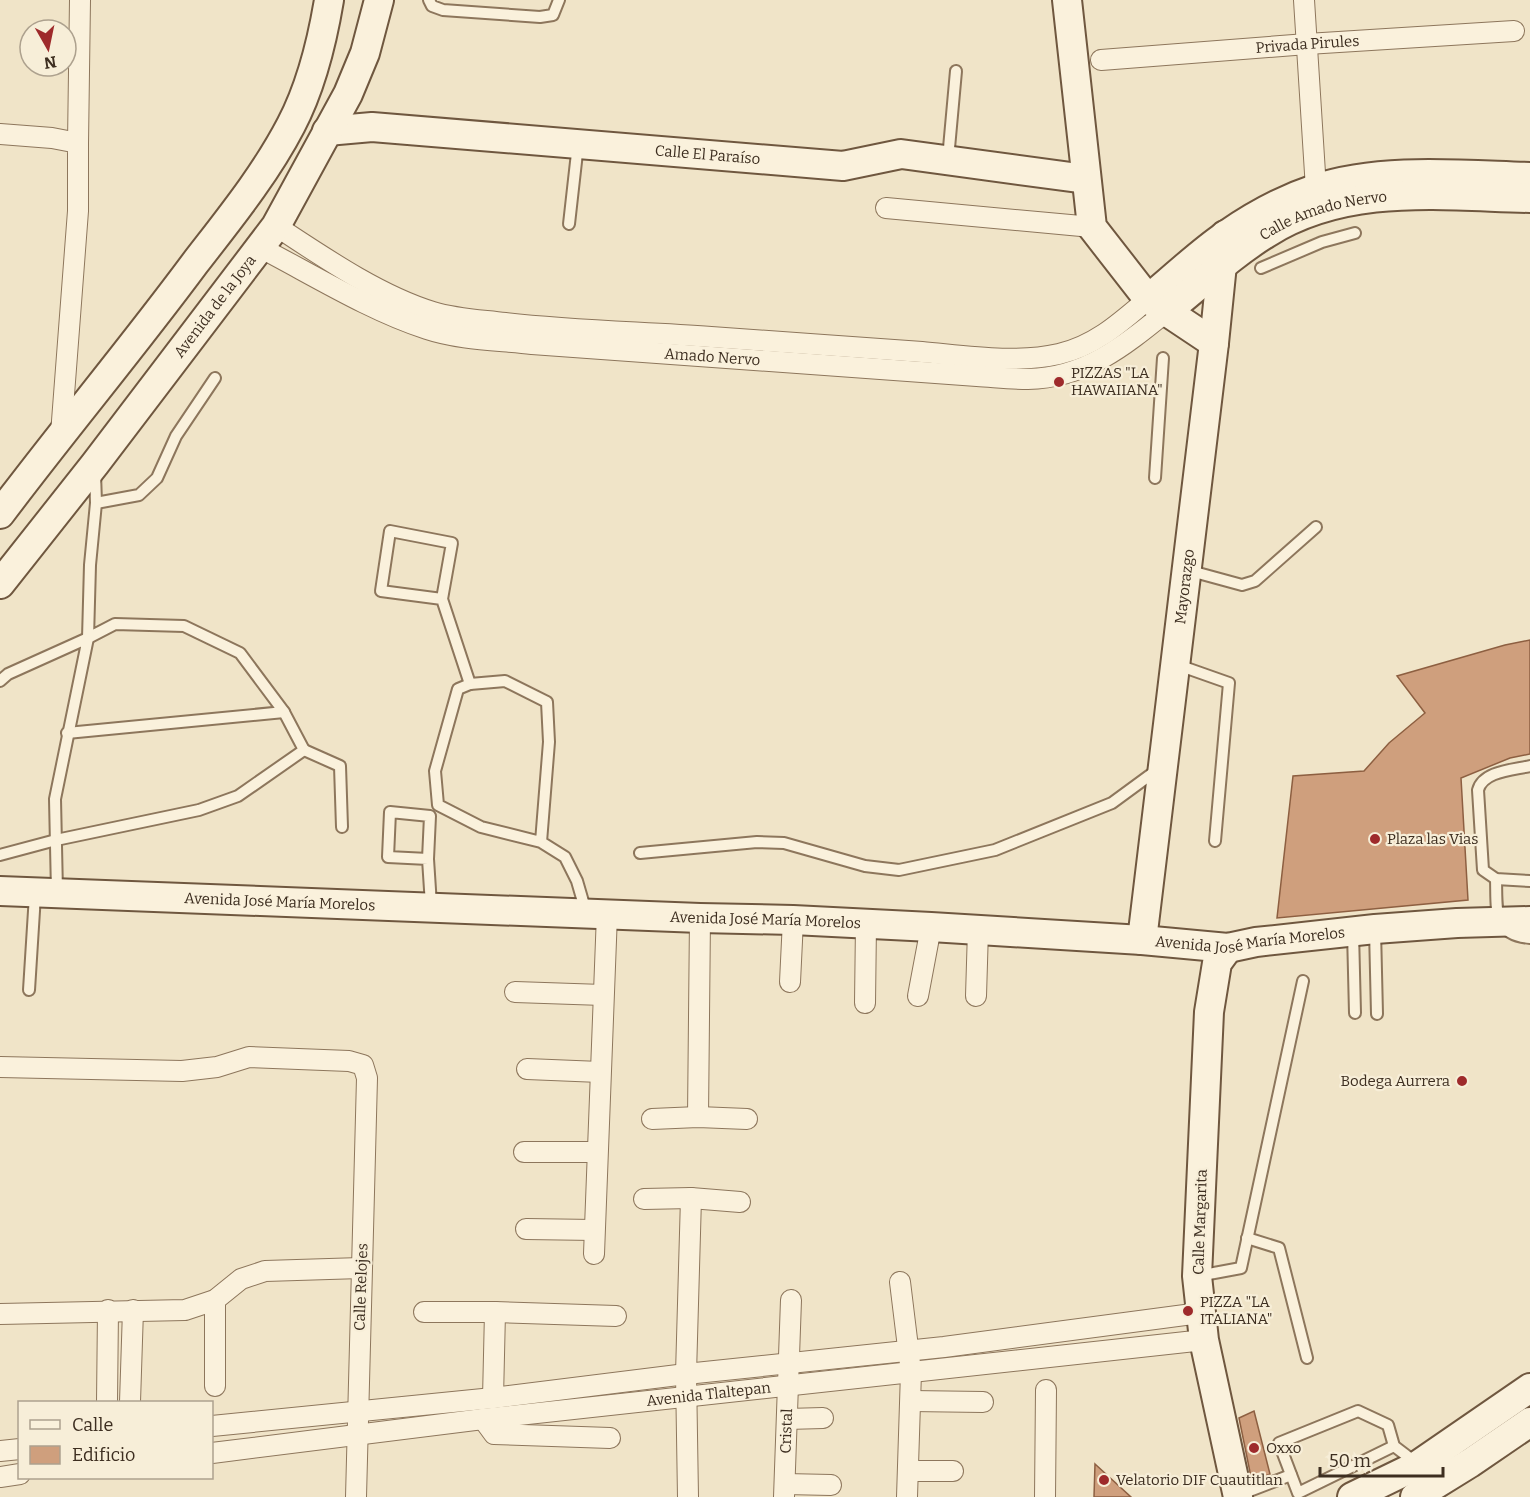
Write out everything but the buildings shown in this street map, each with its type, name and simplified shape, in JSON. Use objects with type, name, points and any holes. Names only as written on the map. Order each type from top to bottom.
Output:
[{"type":"main road","points":[[0,514],[250,191],[291,125],[308,84],[323,36],[329,0]]},
{"type":"main road","name":"Avenida de la Joya","points":[[0,584],[269,237],[348,94],[365,53],[379,0]]},
{"type":"main road","points":[[1067,0],[1092,226],[1157,306],[1214,343]]},
{"type":"main road","name":"Calle El Paraíso","points":[[327,131],[372,127],[843,166],[901,154],[1086,179]]},
{"type":"main road","name":"Calle Amado Nervo","points":[[1157,306],[1225,235],[1260,214],[1316,189],[1357,180],[1404,175],[1489,186],[1530,198]]},
{"type":"main road","name":"Calle Amado Nervo","points":[[1157,306],[1222,267],[1267,233],[1304,215],[1341,202],[1489,186],[1530,177]]},
{"type":"main road","name":"Mayorazgo","points":[[1142,940],[1225,235]]},
{"type":"main road","name":"Avenida José María Morelos","points":[[0,891],[793,920],[1142,940],[1228,948],[1256,942],[1364,930],[1530,921]]},
{"type":"main road","name":"Calle Margarita","points":[[1228,948],[1217,963],[1209,1012],[1197,1276],[1202,1327],[1238,1496]]},
{"type":"main road","points":[[1352,1497],[1418,1465],[1530,1388]]},
{"type":"main road","points":[[1415,1497],[1530,1422]]},
{"type":"street","points":[[61,434],[78,211],[80,0]]},
{"type":"street","points":[[1304,0],[1316,189]]},
{"type":"street","name":"Privada Pirules","points":[[1101,60],[1307,44],[1514,32]]},
{"type":"street","points":[[0,134],[52,138],[78,143]]},
{"type":"street","points":[[886,208],[1092,226]]},
{"type":"street","name":"Amado Nervo","points":[[269,237],[320,255],[392,295],[432,312],[534,327],[708,336],[979,357],[1027,358],[1060,354],[1089,343],[1157,306]]},
{"type":"street","points":[[594,1254],[603,995],[596,913]]},
{"type":"street","points":[[698,1117],[700,918]]},
{"type":"street","points":[[790,982],[793,920]]},
{"type":"street","points":[[865,1003],[866,924]]},
{"type":"street","points":[[918,996],[931,927]]},
{"type":"street","points":[[976,996],[978,930]]},
{"type":"street","points":[[514,992],[603,995]]},
{"type":"street","name":"Calle Relojes","points":[[0,1067],[182,1071],[217,1067],[249,1057],[349,1061],[363,1065],[367,1078],[356,1497]]},
{"type":"street","points":[[527,1069],[600,1072]]},
{"type":"street","points":[[652,1119],[698,1117],[747,1119]]},
{"type":"street","points":[[524,1152],[597,1152]]},
{"type":"street","points":[[644,1198],[691,1198],[740,1202]]},
{"type":"street","points":[[688,1497],[686,1374],[691,1198]]},
{"type":"street","points":[[526,1229],[594,1230]]},
{"type":"street","points":[[0,1314],[185,1310],[215,1300],[241,1279],[265,1271],[361,1268]]},
{"type":"street","points":[[900,1282],[911,1372],[907,1497]]},
{"type":"street","points":[[215,1300],[215,1386]]},
{"type":"street","name":"Cristal","points":[[785,1490],[790,1300]]},
{"type":"street","points":[[107,1401],[108,1310]]},
{"type":"street","points":[[130,1401],[133,1310]]},
{"type":"street","points":[[424,1312],[616,1316]]},
{"type":"street","points":[[493,1398],[495,1312]]},
{"type":"street","name":"Avenida Tlaltepan","points":[[213,1426],[493,1398],[686,1374],[1051,1334],[1202,1327]]},
{"type":"street","name":"Avenida Tlaltepan","points":[[213,1453],[483,1419],[1054,1356],[1202,1327]]},
{"type":"street","points":[[1051,1334],[1054,1356]]},
{"type":"street","points":[[1045,1497],[1046,1390]]},
{"type":"street","points":[[911,1401],[983,1402]]},
{"type":"street","points":[[787,1419],[824,1418]]},
{"type":"street","points":[[483,1419],[494,1434],[610,1438]]},
{"type":"street","points":[[238,1423],[241,1449]]},
{"type":"street","points":[[0,1451],[18,1449]]},
{"type":"street","points":[[908,1471],[953,1471]]},
{"type":"street","points":[[0,1476],[18,1474]]},
{"type":"street","points":[[785,1490],[831,1485]]},
{"type":"lane","points":[[429,0],[432,6],[443,10],[540,17],[553,15],[559,0]]},
{"type":"lane","points":[[948,160],[956,71]]},
{"type":"lane","points":[[569,224],[578,144]]},
{"type":"lane","points":[[1261,268],[1322,242],[1355,233]]},
{"type":"lane","points":[[1155,478],[1163,358]]},
{"type":"lane","points":[[96,503],[139,495],[157,477],[176,436],[215,378]]},
{"type":"lane","points":[[29,990],[56,840],[55,799],[88,639],[90,565],[96,503],[95,464]]},
{"type":"lane","points":[[1186,570],[1242,585],[1255,581],[1316,527]]},
{"type":"lane","points":[[442,599],[381,591],[390,531],[452,543],[442,599],[470,684]]},
{"type":"lane","points":[[0,681],[8,674],[88,639],[115,624],[184,626],[240,652],[284,712],[304,750],[340,766],[342,827]]},
{"type":"lane","points":[[1175,664],[1229,683],[1215,841]]},
{"type":"lane","points":[[541,842],[549,742],[547,702],[505,681],[470,684],[458,689],[435,771],[438,805],[482,827],[541,842],[565,857],[596,913]]},
{"type":"lane","points":[[67,733],[284,712]]},
{"type":"lane","points":[[0,855],[56,840],[199,810],[238,796],[304,750]]},
{"type":"lane","points":[[1530,766],[1488,776],[1480,782],[1478,790],[1483,870],[1496,879],[1530,881]]},
{"type":"lane","points":[[640,852],[757,842],[784,843],[864,866],[899,870],[995,850],[1112,803],[1162,767]]},
{"type":"lane","points":[[428,859],[388,857],[390,812],[430,816],[428,859],[431,907]]},
{"type":"lane","points":[[1496,879],[1498,921],[1509,934],[1530,938]]},
{"type":"lane","points":[[1355,1012],[1364,930]]},
{"type":"lane","points":[[1364,930],[1377,1014]]},
{"type":"lane","points":[[1197,1276],[1241,1268],[1303,981]]},
{"type":"lane","points":[[1247,1238],[1279,1248],[1307,1358]]},
{"type":"lane","points":[[1394,1446],[1299,1495],[1279,1443],[1358,1411],[1388,1425],[1394,1446],[1418,1465]]},
{"type":"lane","points":[[1238,1496],[1292,1475]]},
{"type":"place","name":"PIZZAS \"LA HAWAIIANA\"","points":[[1059,382]]},
{"type":"place","name":"Plaza las Vias","points":[[1375,839]]},
{"type":"place","name":"Bodega Aurrera","points":[[1462,1081]]},
{"type":"place","name":"PIZZA \"LA ITALIANA\"","points":[[1188,1311]]},
{"type":"place","name":"Oxxo","points":[[1254,1448]]},
{"type":"place","name":"Velatorio DIF Cuautitlan","points":[[1104,1480]]}]
